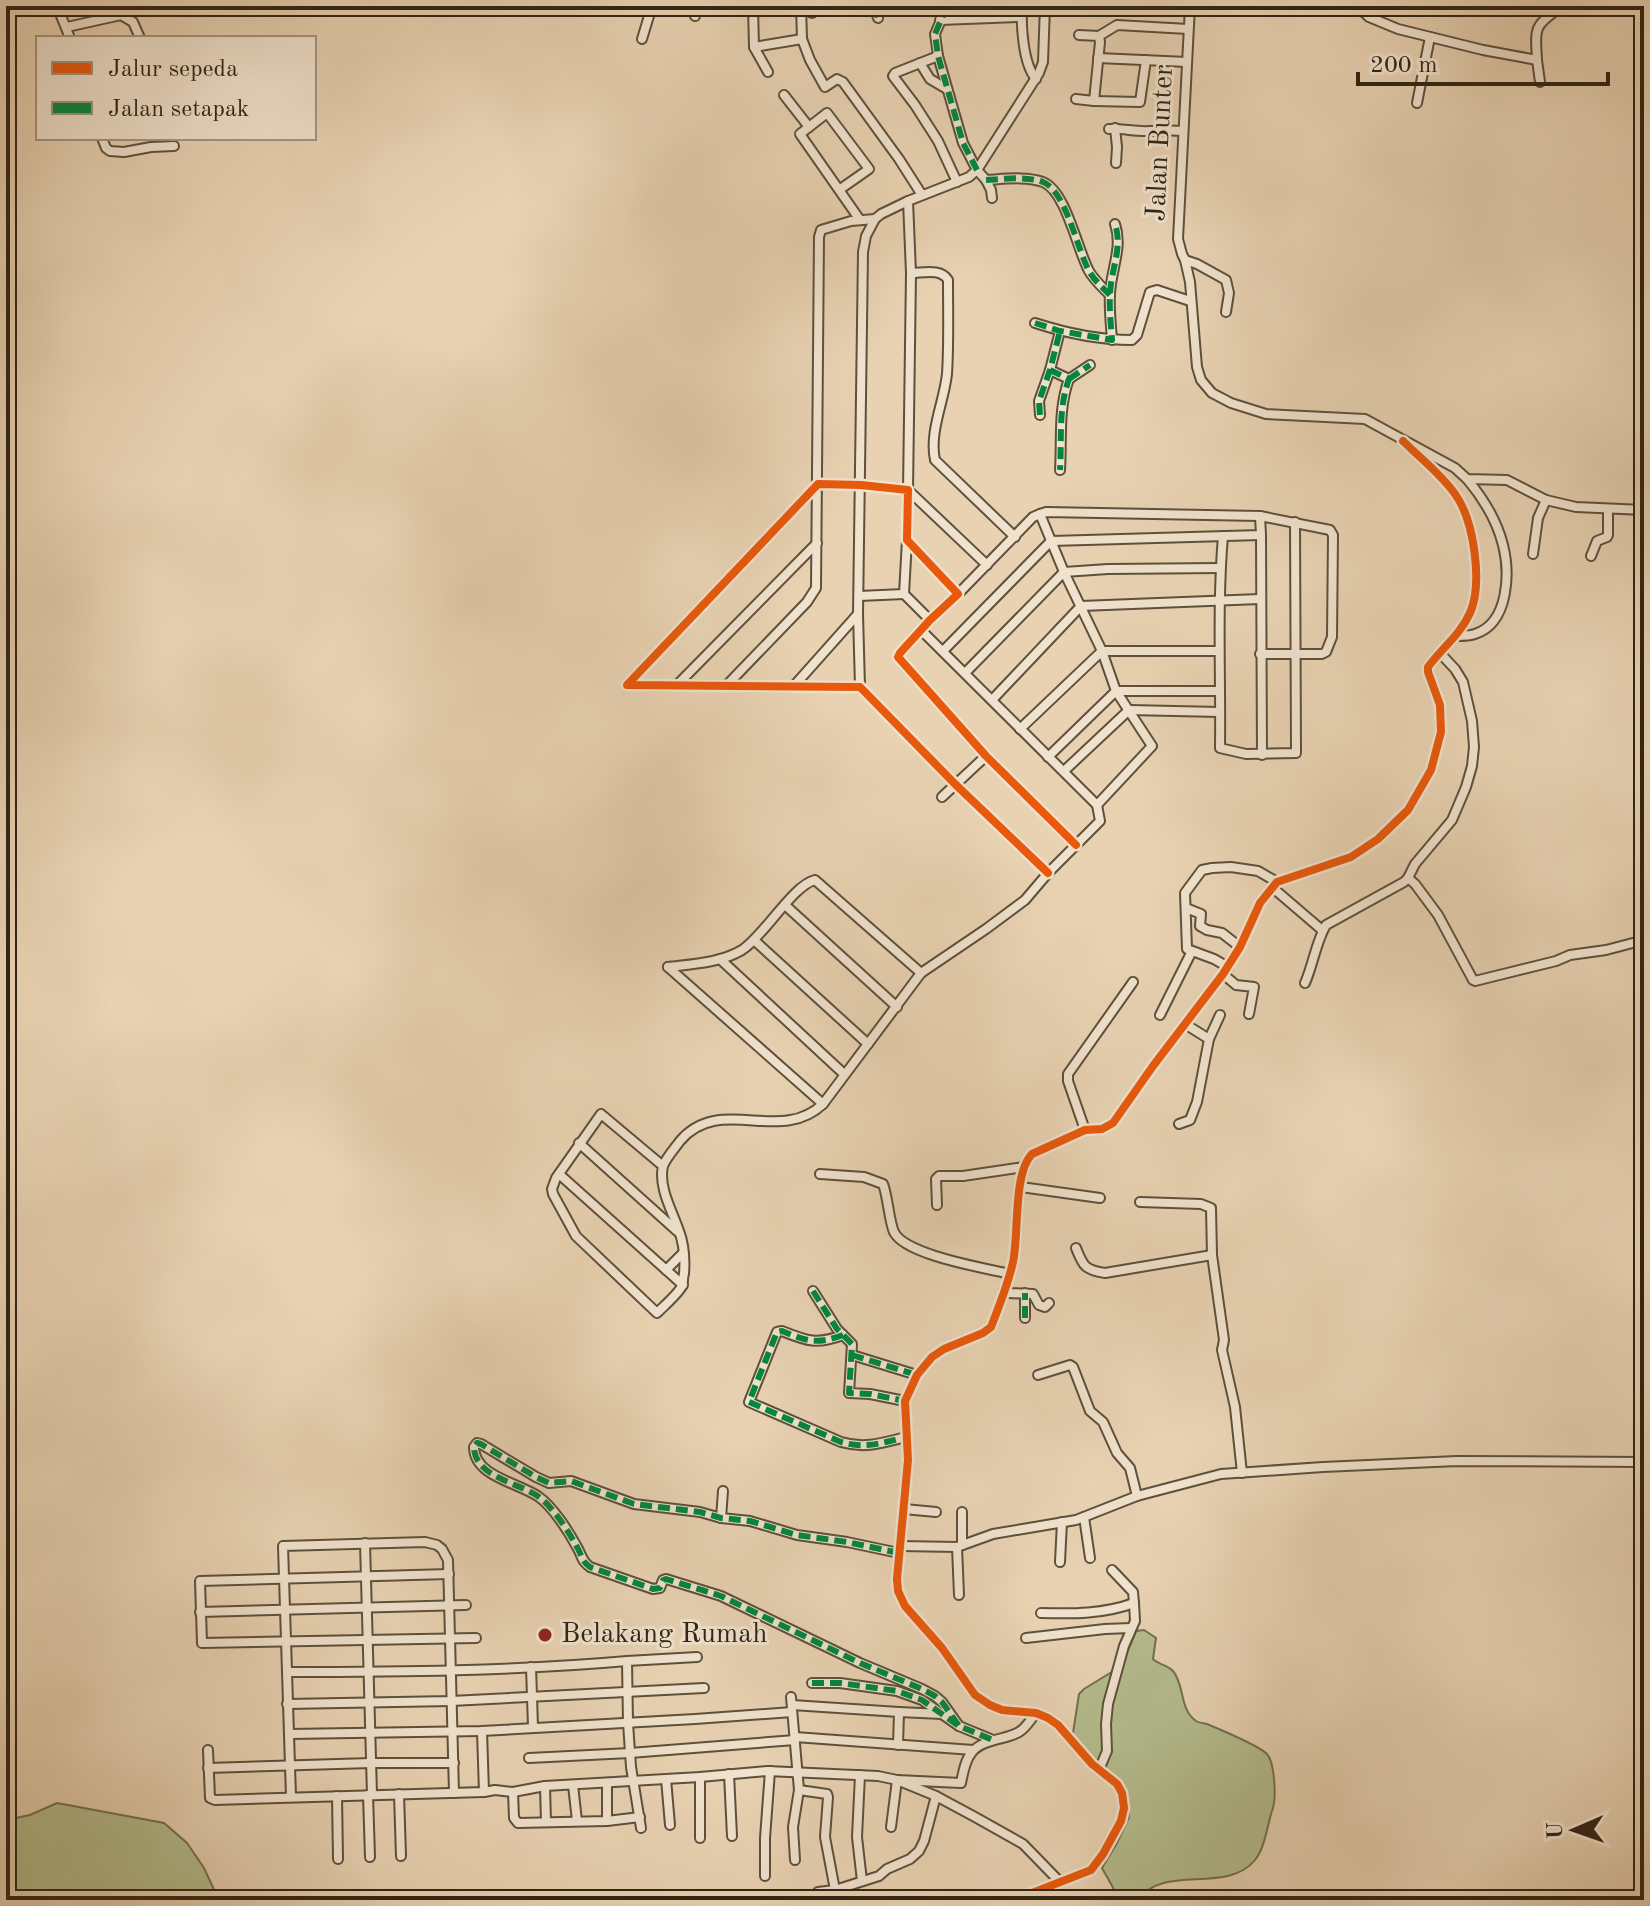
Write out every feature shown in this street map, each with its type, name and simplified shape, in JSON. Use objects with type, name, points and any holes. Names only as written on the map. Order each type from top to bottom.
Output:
[{"type":"street","points":[[57,6],[69,36]]},
{"type":"street","points":[[642,39],[652,6]]},
{"type":"street","points":[[753,6],[754,47],[768,72]]},
{"type":"street","points":[[801,6],[802,39],[825,87],[837,79],[843,82],[922,195]]},
{"type":"street","points":[[874,6],[878,18]]},
{"type":"street","points":[[947,6],[935,34],[938,56],[963,143],[986,180],[992,198]]},
{"type":"street","points":[[1022,6],[1028,66],[1036,79]]},
{"type":"street","points":[[1045,6],[1043,62],[1036,79],[977,170],[969,177],[881,214],[866,236],[863,252],[858,614],[860,687],[1048,873]]},
{"type":"street","points":[[1357,6],[1382,24],[1483,50],[1537,60]]},
{"type":"street","points":[[1540,82],[1536,39],[1538,27],[1562,6]]},
{"type":"street","points":[[1190,8],[1247,11]]},
{"type":"street","name":"Jalan Bunter","points":[[1190,8],[1178,239],[1190,282],[1197,367],[1201,380],[1212,393],[1231,403],[1266,414],[1365,419],[1455,468],[1467,479]]},
{"type":"street","points":[[67,27],[121,15],[133,22],[139,36]]},
{"type":"street","points":[[940,20],[1021,17]]},
{"type":"street","points":[[1079,35],[1099,36],[1117,25],[1188,29]]},
{"type":"street","points":[[1094,101],[1099,36]]},
{"type":"street","points":[[1417,103],[1430,37]]},
{"type":"street","points":[[754,47],[802,39]]},
{"type":"street","points":[[938,56],[893,76],[938,141],[957,182]]},
{"type":"street","points":[[1098,58],[1187,62]]},
{"type":"street","points":[[1076,99],[1140,102],[1146,60]]},
{"type":"street","points":[[920,63],[930,79],[947,89]]},
{"type":"street","points":[[784,95],[809,127]]},
{"type":"street","points":[[839,190],[869,169],[827,113],[800,134],[839,190],[860,220]]},
{"type":"street","points":[[1116,163],[1117,139],[1112,129],[1183,131]]},
{"type":"street","points":[[103,140],[110,151],[174,146]]},
{"type":"street","points":[[986,180],[1048,184],[1057,194],[1088,269],[1110,295]]},
{"type":"street","points":[[904,594],[911,273],[908,201]]},
{"type":"street","points":[[726,686],[816,588],[819,233],[826,227],[875,219]]},
{"type":"street","points":[[1112,340],[1110,295],[1118,256],[1115,224]]},
{"type":"street","points":[[1185,260],[1226,280],[1229,293],[1226,312]]},
{"type":"street","points":[[911,273],[940,272],[948,280],[947,372],[936,428],[935,460],[1015,537]]},
{"type":"street","points":[[1035,323],[1060,331],[1112,340],[1132,340],[1150,292],[1154,290],[1190,301]]},
{"type":"street","points":[[1040,415],[1039,401],[1060,331]]},
{"type":"street","points":[[1060,470],[1063,396],[1069,379],[1090,365]]},
{"type":"street","points":[[1050,370],[1069,379]]},
{"type":"street","points":[[1014,1900],[1091,1870],[1121,1821],[1124,1808],[1122,1793],[1117,1784],[1081,1753],[1058,1725],[1048,1718],[1036,1713],[1002,1710],[975,1695],[942,1648],[902,1601],[897,1579],[908,1460],[905,1401],[917,1375],[932,1357],[991,1327],[1010,1274],[1024,1164],[1032,1154],[1085,1130],[1102,1129],[1113,1123],[1225,971],[1260,903],[1275,885],[1351,857],[1378,839],[1408,810],[1431,770],[1441,732],[1440,705],[1428,667],[1457,636],[1469,614],[1477,585],[1476,566],[1471,535],[1456,495],[1403,441]]},
{"type":"street","points":[[1457,636],[1472,636],[1486,628],[1497,615],[1506,590],[1503,544],[1487,507],[1467,479]]},
{"type":"street","points":[[1467,479],[1507,480],[1546,500],[1576,507],[1644,510]]},
{"type":"street","points":[[860,687],[627,685],[818,484],[908,490],[987,565]]},
{"type":"street","points":[[1533,554],[1538,518],[1546,500]]},
{"type":"street","points":[[1591,556],[1595,544],[1608,535],[1608,509]]},
{"type":"street","points":[[1076,845],[986,756],[898,657],[930,620],[1033,517],[1046,512],[1260,516],[1330,530],[1333,535],[1332,637],[1326,652],[1260,654]]},
{"type":"street","points":[[1040,514],[1102,651],[1116,691],[1152,746],[1097,805]]},
{"type":"street","points":[[1260,516],[1262,755]]},
{"type":"street","points":[[1223,536],[1220,568],[1220,748],[1246,754],[1296,753],[1295,522]]},
{"type":"street","points":[[943,651],[1051,541],[1261,535]]},
{"type":"street","points":[[907,540],[958,594]]},
{"type":"street","points":[[677,685],[817,542]]},
{"type":"street","points":[[965,673],[1064,572],[1220,568]]},
{"type":"street","points":[[859,596],[904,594],[930,620]]},
{"type":"street","points":[[992,700],[1081,606],[1260,599]]},
{"type":"street","points":[[793,687],[858,614]]},
{"type":"street","points":[[663,1166],[601,1114],[579,1143],[552,1189],[576,1236],[657,1313],[683,1285],[680,1234],[666,1197],[663,1166],[684,1137],[722,1118],[772,1123],[802,1118],[815,1112],[921,973],[1025,900],[1100,821],[1097,805],[921,630]]},
{"type":"street","points":[[1020,729],[1102,651],[1219,651]]},
{"type":"street","points":[[1305,983],[1326,925],[1408,878],[1415,864],[1452,820],[1466,787],[1473,760],[1472,721],[1463,682],[1440,653]]},
{"type":"street","points":[[1048,757],[1116,691],[1219,691]]},
{"type":"street","points":[[1064,771],[1129,710],[1220,712]]},
{"type":"street","points":[[942,797],[986,756]]},
{"type":"street","points":[[1191,953],[1186,944],[1185,893],[1202,870],[1231,867],[1258,871],[1322,930]]},
{"type":"street","points":[[1408,878],[1438,915],[1475,981],[1570,955],[1644,940]]},
{"type":"street","points":[[823,1104],[668,967],[720,959],[741,950],[809,881],[815,880],[921,973]]},
{"type":"street","points":[[785,905],[897,1007]]},
{"type":"street","points":[[1186,908],[1201,914],[1200,926],[1222,933],[1240,947]]},
{"type":"street","points":[[754,940],[868,1044]]},
{"type":"street","points":[[1191,953],[1214,959],[1236,985],[1254,987],[1249,1014]]},
{"type":"street","points":[[1160,1015],[1191,953]]},
{"type":"street","points":[[720,959],[844,1074]]},
{"type":"street","points":[[1085,1130],[1068,1074],[1133,982]]},
{"type":"street","points":[[1179,1124],[1190,1120],[1197,1102],[1209,1039],[1220,1015]]},
{"type":"street","points":[[1185,1024],[1209,1039]]},
{"type":"street","points":[[579,1143],[680,1234]]},
{"type":"street","points":[[1019,1153],[1024,1164]]},
{"type":"street","points":[[937,1205],[936,1179],[939,1176],[963,1176],[1024,1164]]},
{"type":"street","points":[[559,1174],[683,1285]]},
{"type":"street","points":[[820,1174],[864,1177],[883,1184],[894,1232],[901,1241],[931,1255],[1010,1274]]},
{"type":"street","points":[[1021,1187],[1100,1198]]},
{"type":"street","points":[[1140,1202],[1179,1202],[1209,1205],[1211,1208],[1212,1255],[1224,1340],[1222,1350],[1235,1407],[1242,1473]]},
{"type":"street","points":[[1076,1248],[1082,1263],[1091,1271],[1105,1273],[1212,1255]]},
{"type":"street","points":[[666,1270],[683,1253]]},
{"type":"street","points":[[813,1291],[852,1344],[849,1393],[905,1401]]},
{"type":"street","points":[[1004,1291],[1033,1294],[1039,1305],[1045,1307],[1049,1303]]},
{"type":"street","points":[[1025,1293],[1025,1318]]},
{"type":"street","points":[[843,1335],[828,1341],[812,1342],[778,1331],[749,1402],[856,1446],[906,1437]]},
{"type":"street","points":[[852,1355],[917,1375]]},
{"type":"street","points":[[1038,1375],[1070,1365],[1073,1367],[1090,1411],[1103,1422],[1117,1453],[1130,1468],[1137,1496]]},
{"type":"street","points":[[959,1726],[935,1696],[721,1596],[664,1579],[660,1588],[653,1589],[590,1567],[584,1563],[578,1548],[540,1498],[501,1480],[478,1463],[474,1447],[477,1443],[481,1444],[549,1483],[571,1481],[634,1504],[700,1512],[750,1521],[797,1535],[899,1550],[960,1546],[993,1534],[1084,1517],[1137,1496],[1221,1474],[1457,1461],[1644,1462]]},
{"type":"street","points":[[721,1518],[723,1491]]},
{"type":"street","points":[[904,1509],[936,1512]]},
{"type":"street","points":[[959,1595],[962,1512]]},
{"type":"street","points":[[1084,1517],[1090,1558]]},
{"type":"street","points":[[1060,1562],[1062,1522]]},
{"type":"street","points":[[291,1797],[283,1546],[365,1543],[425,1542],[437,1545],[448,1560],[454,1793]]},
{"type":"street","points":[[365,1543],[371,1733],[370,1857]]},
{"type":"street","points":[[1099,1770],[1107,1751],[1108,1704],[1124,1646],[1135,1621],[1133,1592],[1112,1570]]},
{"type":"street","points":[[449,1574],[200,1581],[202,1643],[476,1638]]},
{"type":"street","points":[[1041,1613],[1093,1612],[1134,1603]]},
{"type":"street","points":[[200,1612],[466,1605]]},
{"type":"street","points":[[1026,1638],[1131,1628]]},
{"type":"street","points":[[287,1672],[531,1667],[697,1657]]},
{"type":"street","points":[[627,1661],[630,1753],[641,1828]]},
{"type":"street","points":[[531,1667],[533,1727]]},
{"type":"street","points":[[812,1683],[850,1684],[897,1691],[922,1700],[959,1726],[993,1740]]},
{"type":"street","points":[[287,1704],[451,1701],[704,1688]]},
{"type":"street","points":[[289,1734],[482,1731],[628,1723],[792,1705],[942,1714]]},
{"type":"street","points":[[792,1705],[799,1790],[793,1827],[795,1860]]},
{"type":"street","points":[[898,1745],[899,1712]]},
{"type":"street","points":[[529,1758],[630,1753],[795,1738],[973,1750],[1023,1730],[1036,1713]]},
{"type":"street","points":[[482,1731],[484,1792]]},
{"type":"street","points":[[208,1750],[212,1799],[495,1790],[513,1792],[545,1786],[770,1771],[961,1783],[973,1750]]},
{"type":"street","points":[[208,1768],[454,1763]]},
{"type":"street","points":[[765,1876],[765,1823],[770,1771]]},
{"type":"street","points":[[729,1774],[732,1836]]},
{"type":"street","points":[[860,1775],[857,1837],[862,1881]]},
{"type":"street","points":[[700,1777],[700,1838]]},
{"type":"street","points":[[666,1779],[670,1825]]},
{"type":"street","points":[[897,1780],[936,1796],[1023,1844],[1060,1882]]},
{"type":"street","points":[[891,1827],[897,1780]]},
{"type":"street","points":[[607,1783],[607,1821]]},
{"type":"street","points":[[573,1785],[577,1821]]},
{"type":"street","points":[[545,1786],[546,1822]]},
{"type":"street","points":[[799,1790],[827,1794],[825,1837],[835,1890]]},
{"type":"street","points":[[513,1792],[514,1818],[518,1823],[640,1817]]},
{"type":"street","points":[[399,1794],[401,1856]]},
{"type":"street","points":[[337,1796],[338,1859]]},
{"type":"street","points":[[818,1892],[879,1876],[910,1859],[924,1841],[936,1796]]},
{"type":"green space","points":[[1144,1630],[1156,1638],[1153,1659],[1169,1667],[1177,1677],[1184,1704],[1191,1716],[1197,1722],[1238,1738],[1267,1754],[1273,1772],[1274,1803],[1262,1848],[1255,1860],[1243,1870],[1228,1876],[1163,1883],[1149,1889],[1139,1900],[1120,1900],[1102,1868],[1129,1817],[1127,1805],[1123,1791],[1074,1741],[1073,1733],[1079,1694],[1115,1670],[1124,1660],[1136,1631]]},
{"type":"green space","points":[[57,1803],[164,1823],[187,1843],[204,1868],[217,1896],[225,1900],[6,1900],[6,1820],[30,1815]]},
{"type":"marked path","points":[[695,16],[696,6]]},
{"type":"marked path","points":[[812,6],[812,13]]},
{"type":"marked path","points":[[874,6],[878,18]]},
{"type":"marked path","points":[[947,6],[935,34],[938,56],[963,143],[977,170]]},
{"type":"marked path","points":[[1098,6],[1098,11]]},
{"type":"marked path","points":[[986,180],[1030,179],[1051,188],[1064,208],[1089,271],[1110,295]]},
{"type":"marked path","points":[[1035,323],[1060,331],[1112,340],[1110,300],[1117,250],[1115,224]]},
{"type":"marked path","points":[[1040,415],[1039,401],[1060,331]]},
{"type":"marked path","points":[[1069,379],[1090,365]]},
{"type":"marked path","points":[[1050,370],[1069,379],[1062,413],[1060,470]]},
{"type":"marked path","points":[[813,1291],[837,1329],[852,1344],[849,1393],[905,1401]]},
{"type":"marked path","points":[[1025,1293],[1025,1318]]},
{"type":"marked path","points":[[843,1335],[812,1340],[777,1332],[749,1402],[841,1442],[874,1444],[906,1437]]},
{"type":"marked path","points":[[852,1355],[917,1375]]},
{"type":"marked path","points":[[899,1553],[797,1535],[750,1521],[634,1504],[571,1481],[549,1483],[481,1444],[477,1443],[474,1447],[481,1466],[531,1492],[550,1507],[590,1567],[653,1589],[660,1588],[666,1579],[721,1596],[935,1696],[959,1726]]},
{"type":"marked path","points":[[812,1683],[840,1683],[897,1691],[922,1700],[959,1726],[993,1740]]},
{"type":"cycle path","points":[[1014,1900],[1091,1870],[1121,1821],[1124,1808],[1122,1793],[1117,1784],[1092,1764],[1048,1718],[1036,1713],[1002,1710],[975,1695],[942,1648],[905,1606],[898,1591],[897,1579],[908,1460],[905,1401],[917,1375],[932,1357],[991,1327],[1013,1262],[1019,1189],[1026,1163],[1032,1154],[1085,1130],[1102,1129],[1113,1123],[1223,974],[1240,947],[1260,903],[1277,882],[1351,857],[1378,839],[1408,810],[1431,770],[1441,732],[1440,705],[1428,667],[1456,635],[1470,613],[1476,569],[1472,535],[1462,505],[1443,480],[1403,441]]},
{"type":"cycle path","points":[[1048,873],[860,687],[627,685],[818,484],[908,490],[907,540],[958,594],[898,657],[986,756],[1076,845]]},
{"type":"place","name":"Belakang Rumah","points":[[545,1635]]}]
